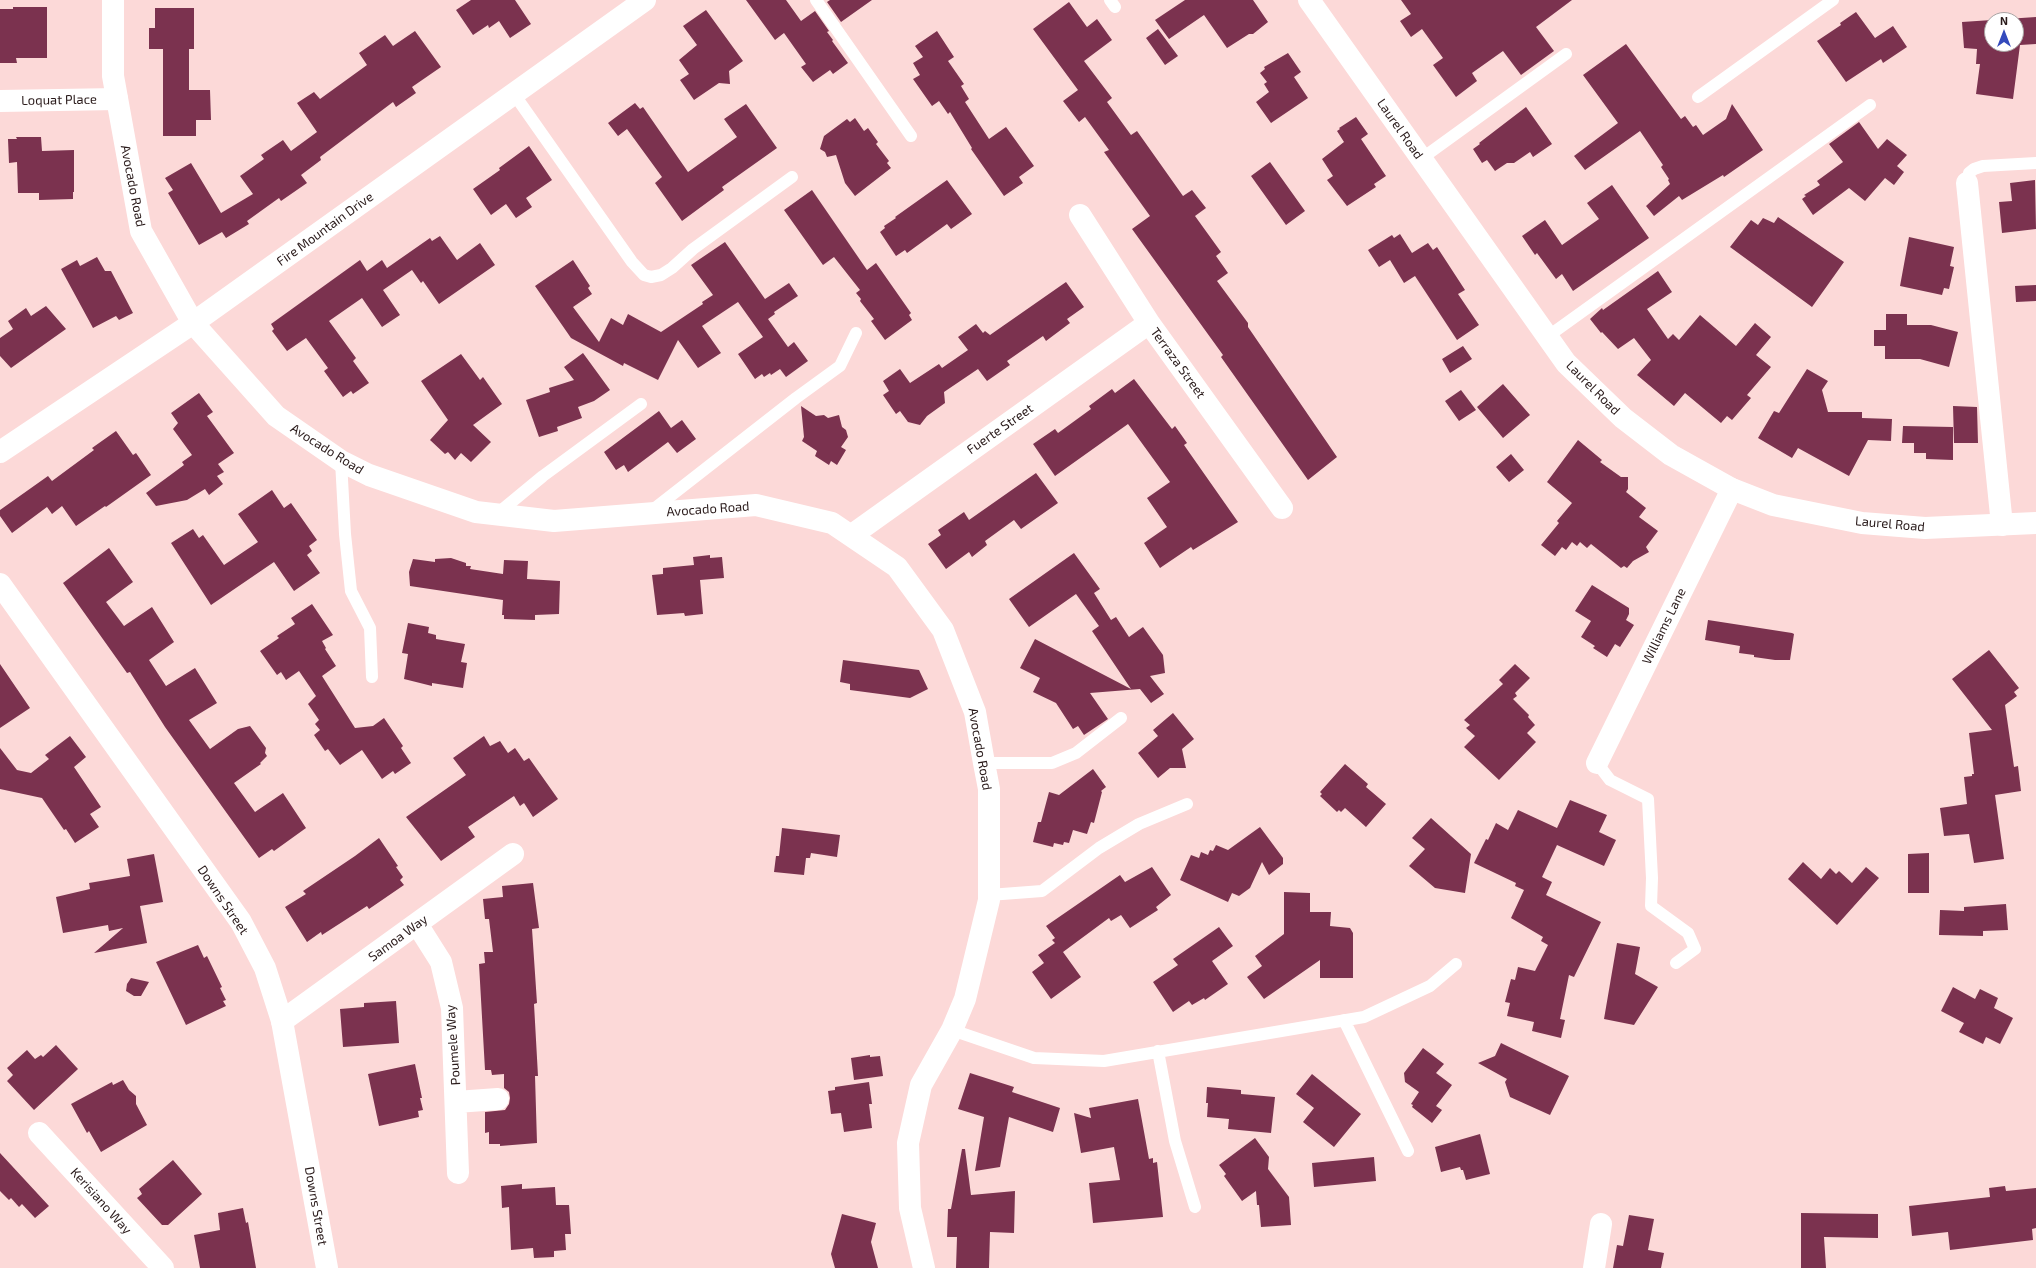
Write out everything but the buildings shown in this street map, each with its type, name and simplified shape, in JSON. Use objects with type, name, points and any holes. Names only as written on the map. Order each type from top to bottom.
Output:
[{"type":"street","name":"Avocado Road","points":[[113,0],[113,76],[141,231],[193,323],[276,416],[341,461],[369,475],[476,512],[554,521],[756,505],[832,523],[852,535],[897,567],[943,630],[976,712],[989,789],[989,895],[965,998],[952,1030],[921,1085],[908,1143],[910,1208],[924,1268]]},
{"type":"street","name":"Fire Mountain Drive","points":[[0,452],[193,323],[645,0]]},
{"type":"street","name":"Laurel Road","points":[[1309,0],[1566,363],[1623,418],[1671,455],[1732,490],[1773,505],[1862,523],[1925,528],[2036,523]]},
{"type":"street","name":"Loquat Place","points":[[0,101],[117,99]]},
{"type":"street","points":[[1967,183],[2002,525]]},
{"type":"street","name":"Terraza Street","points":[[1080,216],[1149,323],[1282,508]]},
{"type":"street","name":"Fuerte Street","points":[[852,535],[1149,323]]},
{"type":"street","name":"Williams Lane","points":[[1597,764],[1732,490]]},
{"type":"street","name":"Downs Street","points":[[0,584],[241,922],[265,968],[282,1021],[327,1268]]},
{"type":"street","name":"Samoa Way","points":[[282,1021],[513,854]]},
{"type":"street","name":"Poumele Way","points":[[417,924],[441,962],[452,1008],[458,1173]]},
{"type":"street","name":"Poumele Way","points":[[456,1102],[498,1100]]},
{"type":"street","name":"Kerisiano Way","points":[[39,1133],[163,1268]]},
{"type":"street","points":[[1594,1268],[1601,1224]]},
{"type":"lane","points":[[816,0],[911,136]]},
{"type":"lane","points":[[1698,97],[1833,0]]},
{"type":"lane","points":[[1422,159],[1566,54]]},
{"type":"lane","points":[[514,94],[632,262],[644,275],[651,277],[660,275],[672,268],[693,249],[792,177]]},
{"type":"lane","points":[[1547,337],[1870,105]]},
{"type":"lane","points":[[1967,183],[1969,173],[1974,169],[1983,166],[2036,163]]},
{"type":"lane","points":[[648,514],[796,398],[840,366],[856,333]]},
{"type":"lane","points":[[497,514],[544,476],[641,404]]},
{"type":"lane","points":[[341,461],[345,534],[351,591],[370,628],[372,677]]},
{"type":"lane","points":[[984,764],[1052,763],[1076,753],[1121,718]]},
{"type":"lane","points":[[1597,764],[1610,780],[1648,799],[1652,878],[1651,906],[1688,932],[1695,949],[1676,963]]},
{"type":"lane","points":[[989,895],[1042,890],[1099,848],[1139,824],[1187,804]]},
{"type":"lane","points":[[952,1030],[1034,1058],[1104,1060],[1364,1017],[1430,986],[1456,964]]},
{"type":"lane","points":[[1344,1020],[1408,1151]]},
{"type":"lane","points":[[1158,1051],[1175,1141],[1195,1207]]}]
